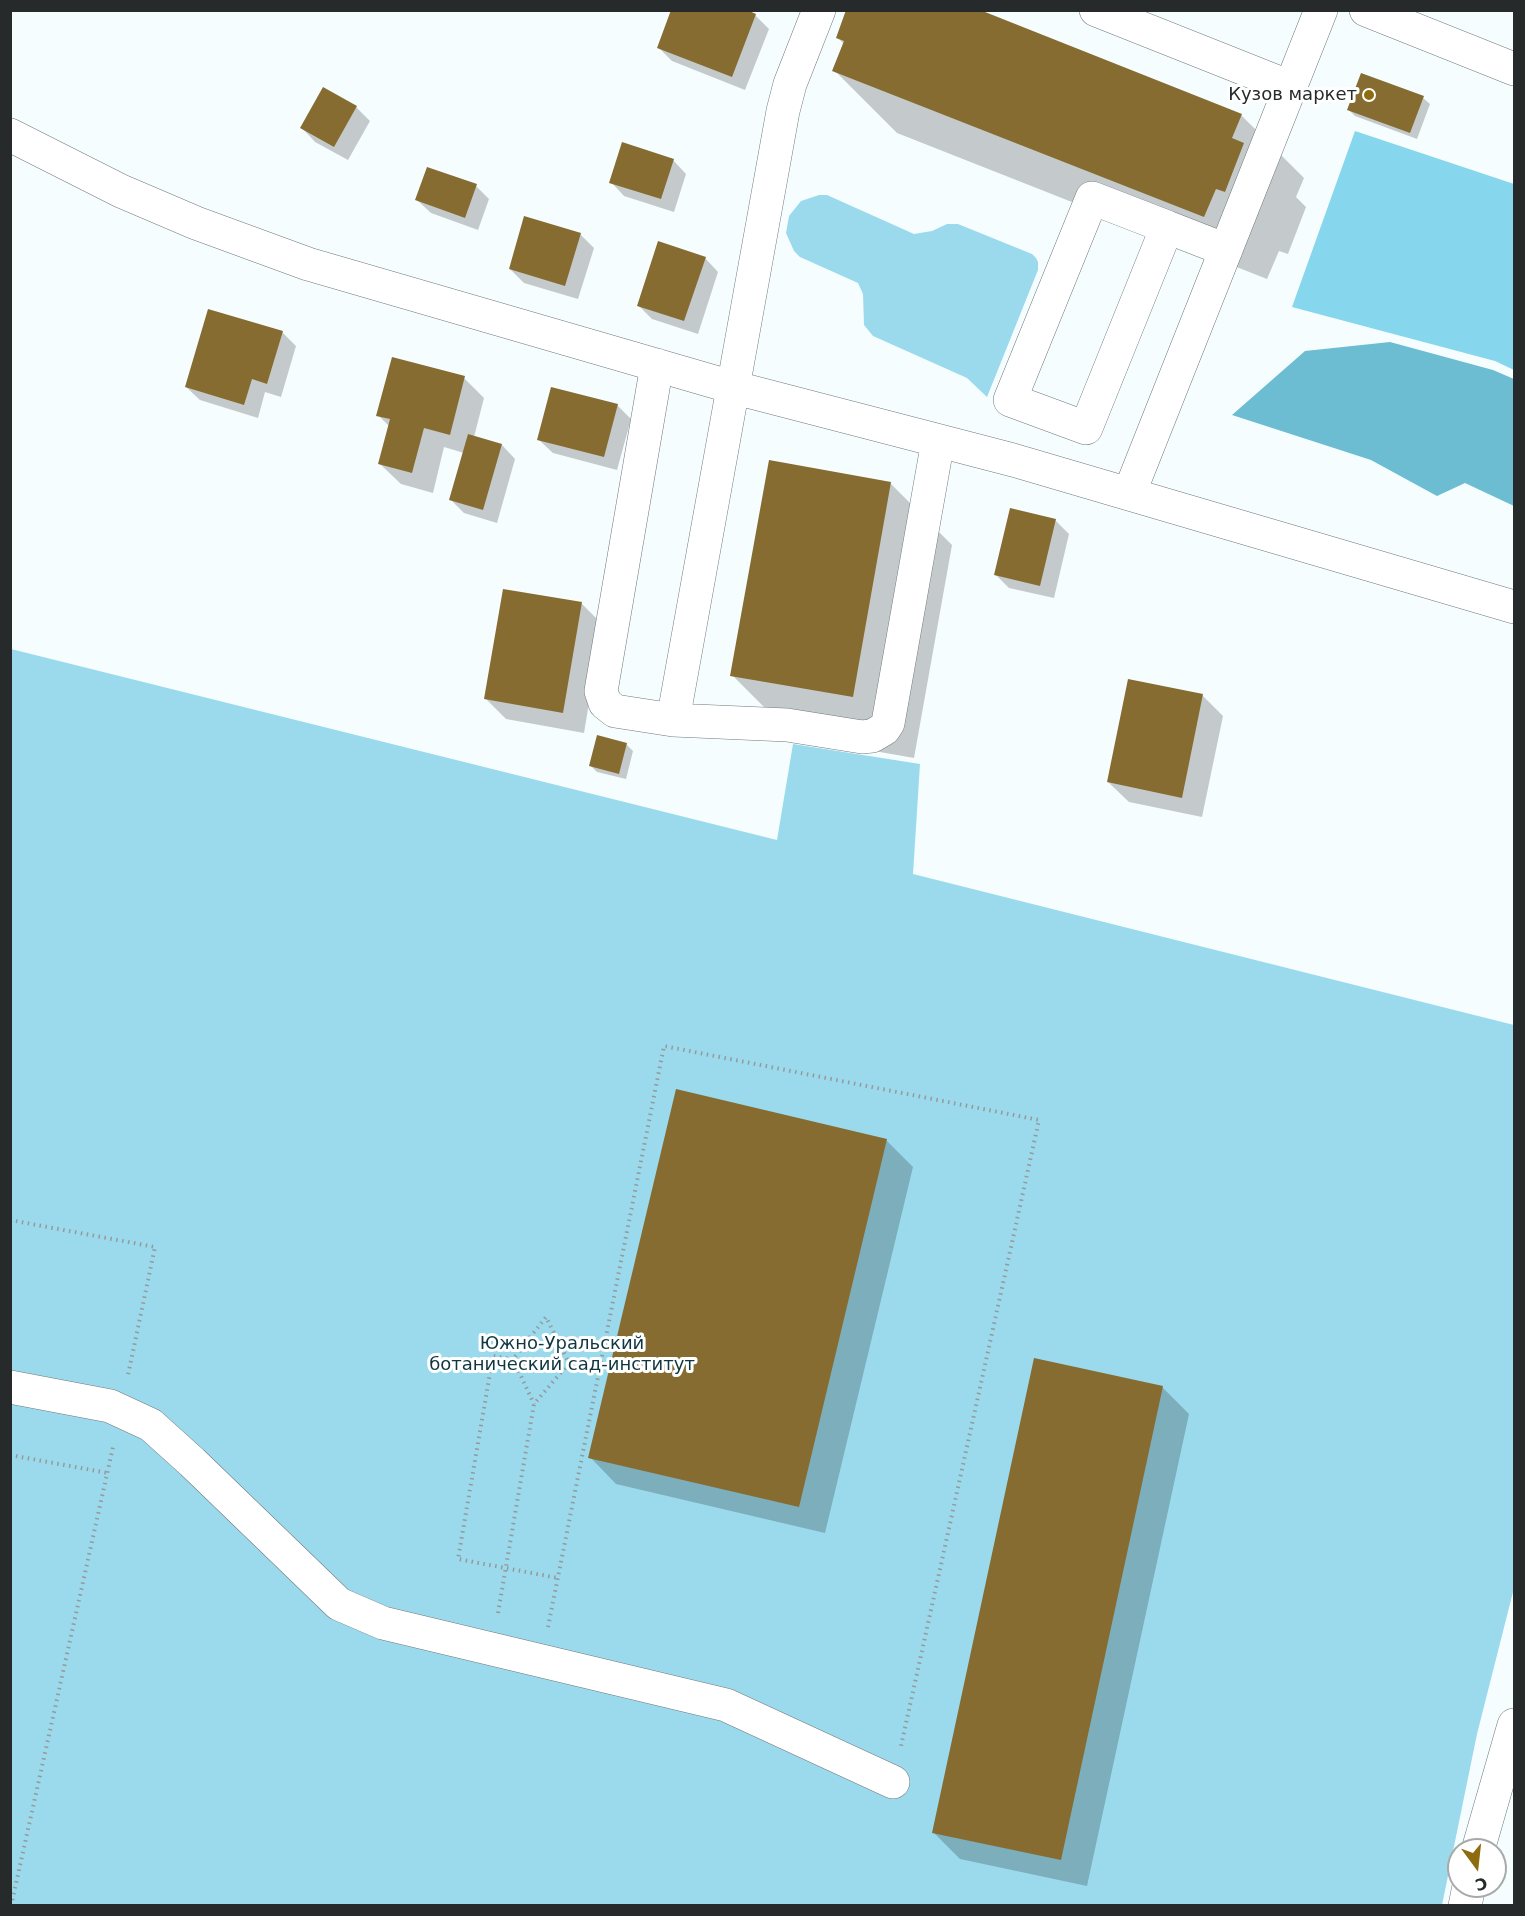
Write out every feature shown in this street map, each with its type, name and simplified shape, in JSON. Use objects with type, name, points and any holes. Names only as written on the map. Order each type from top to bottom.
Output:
[{"type":"street","points":[[673,720],[783,111],[790,84],[819,10]]},
{"type":"street","points":[[1096,10],[1290,87]]},
{"type":"street","points":[[1129,494],[1226,250],[1245,171],[1290,87],[1321,10]]},
{"type":"street","points":[[1366,10],[1515,69]]},
{"type":"street","points":[[10,135],[121,191],[196,223],[297,261],[732,387],[1129,494],[1515,608]]},
{"type":"street","points":[[1167,227],[1086,428],[1010,400],[1092,198],[1167,227],[1226,250]]},
{"type":"street","points":[[657,365],[601,691],[605,703],[615,711],[673,720],[787,725],[862,736],[872,736],[884,729],[888,723],[938,441]]},
{"type":"street","points":[[10,1387],[110,1406],[151,1425],[339,1604],[383,1623],[726,1705],[893,1782]]},
{"type":"street","points":[[1482,1838],[1515,1725]]},
{"type":"path","points":[[541,1661],[664,1046],[1039,1120],[893,1782]]},
{"type":"path","points":[[10,1220],[155,1247],[120,1411]]},
{"type":"path","points":[[513,1359],[546,1317],[569,1363]]},
{"type":"path","points":[[513,1359],[493,1356],[458,1558],[558,1578]]},
{"type":"path","points":[[513,1359],[534,1404]]},
{"type":"path","points":[[569,1363],[600,1367]]},
{"type":"path","points":[[491,1649],[534,1404],[569,1363]]},
{"type":"path","points":[[10,1455],[108,1473],[11,1905]]},
{"type":"green space","points":[[827,195],[914,234],[932,231],[947,224],[958,224],[1032,254],[1036,258],[1038,270],[987,397],[967,378],[873,336],[864,325],[863,294],[858,283],[800,257],[794,251],[786,233],[789,216],[801,201]]},
{"type":"green space","name":"Южно-Уральский ботанический сад-институт","points":[[11,649],[777,840],[793,744],[920,764],[913,874],[1514,1025],[1514,1588],[1477,1734],[1456,1838],[1447,1838],[1447,1881],[1442,1905],[11,1906]]},
{"type":"shaded area","points":[[1355,131],[1514,184],[1514,370],[1495,361],[1292,307]]},
{"type":"shaded area","points":[[1390,342],[1493,370],[1514,379],[1514,506],[1465,483],[1437,496],[1371,460],[1232,415],[1305,351]]},
{"type":"building","points":[[671,10],[747,10],[756,14],[732,77],[657,48]]},
{"type":"building","points":[[846,10],[980,10],[1242,114],[1232,138],[1244,143],[1225,192],[1216,189],[1204,217],[832,71],[844,41],[836,38]]},
{"type":"building","points":[[1361,73],[1424,96],[1410,133],[1347,110]]},
{"type":"building","points":[[323,87],[357,106],[334,147],[300,128]]},
{"type":"building","points":[[622,142],[674,159],[661,199],[609,183]]},
{"type":"building","points":[[427,167],[477,184],[465,218],[415,200]]},
{"type":"building","points":[[524,216],[581,233],[565,286],[509,269]]},
{"type":"building","points":[[658,241],[706,257],[684,321],[637,306]]},
{"type":"building","points":[[208,309],[283,331],[267,384],[252,379],[244,405],[185,387]]},
{"type":"building","points":[[392,357],[465,376],[450,435],[424,428],[412,473],[378,464],[390,419],[376,416]]},
{"type":"building","points":[[551,387],[618,404],[604,457],[537,440]]},
{"type":"building","points":[[468,434],[502,444],[483,510],[449,500]]},
{"type":"building","points":[[769,460],[891,482],[853,697],[730,676]]},
{"type":"building","points":[[1010,508],[1056,519],[1040,586],[994,575]]},
{"type":"building","points":[[503,589],[582,602],[563,713],[484,699]]},
{"type":"building","points":[[1128,679],[1203,694],[1182,798],[1107,782]]},
{"type":"building","points":[[597,735],[627,743],[619,774],[589,766]]},
{"type":"building","points":[[676,1089],[887,1139],[799,1507],[588,1458]]},
{"type":"building","points":[[1034,1358],[1163,1386],[1061,1860],[932,1833]]},
{"type":"place","name":"Кузов маркет","points":[[1369,95]]}]
